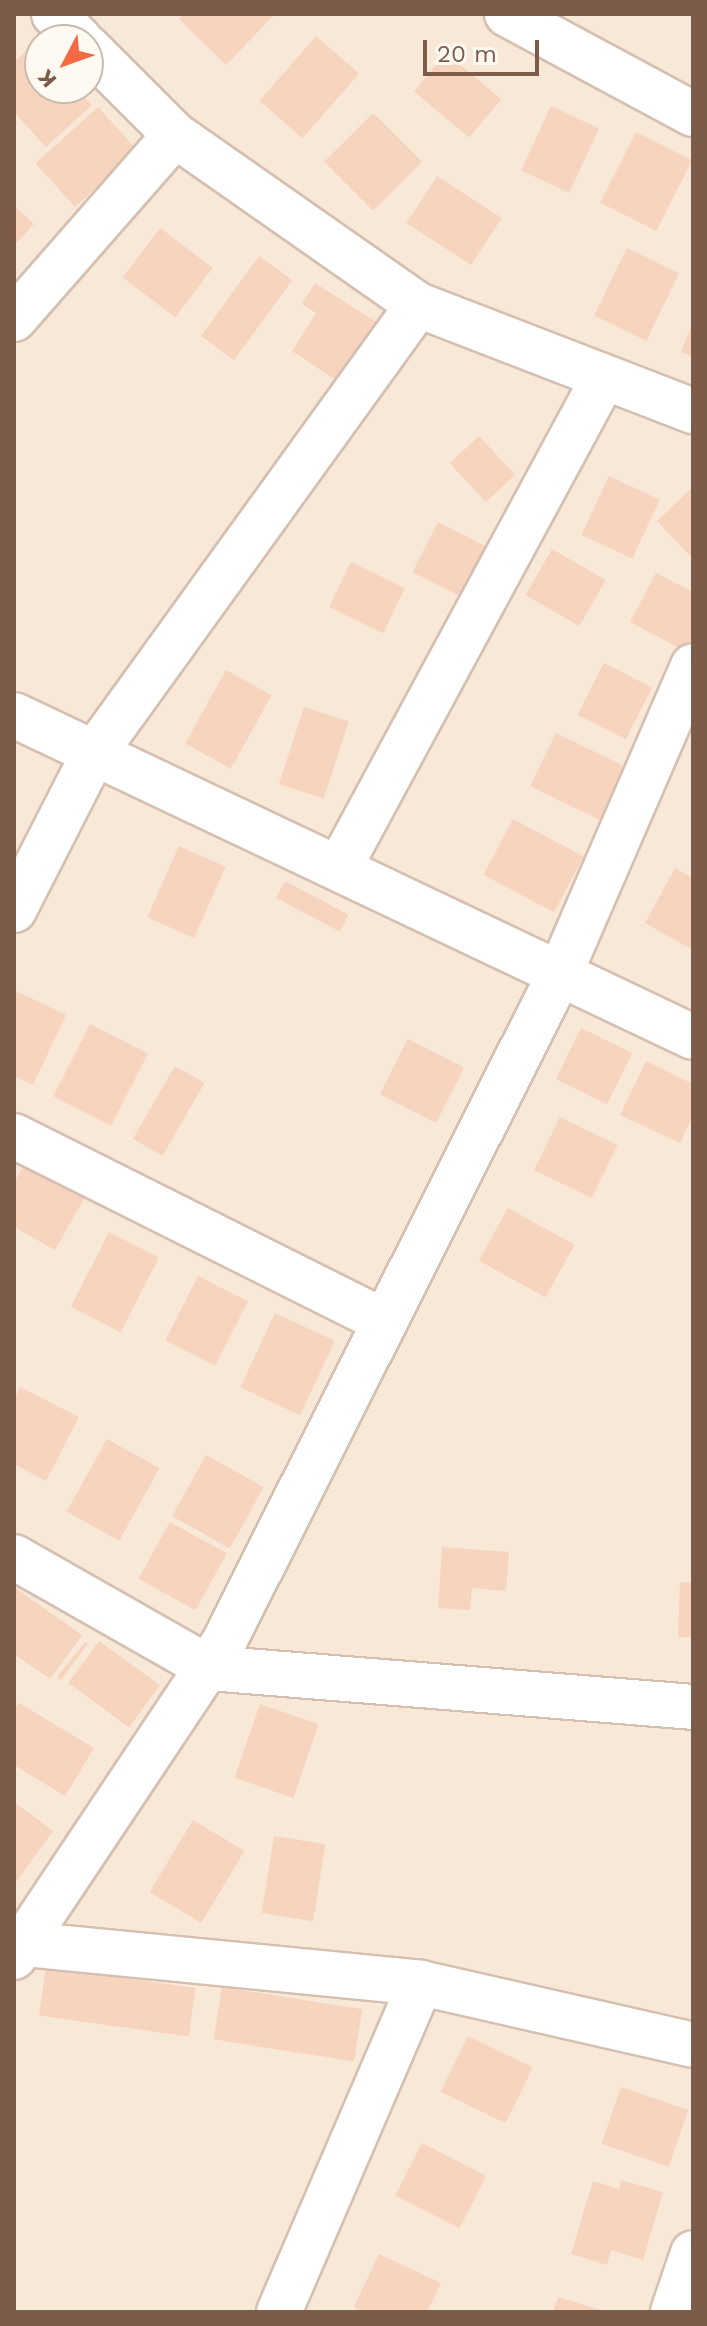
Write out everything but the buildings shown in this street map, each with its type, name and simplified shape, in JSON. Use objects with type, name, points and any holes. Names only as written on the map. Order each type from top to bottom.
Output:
[{"type":"street","points":[[507,14],[693,114]]},
{"type":"street","points":[[104,64],[175,135],[418,305],[693,411]]},
{"type":"street","points":[[14,319],[175,135]]},
{"type":"street","points":[[14,910],[93,755],[418,305]]},
{"type":"street","points":[[339,868],[604,377]]},
{"type":"street","points":[[693,666],[561,971],[209,1668],[20,1950],[421,1983],[693,2045]]},
{"type":"street","points":[[14,715],[93,755],[561,971],[693,1037]]},
{"type":"street","points":[[14,1136],[385,1322]]},
{"type":"street","points":[[14,1557],[209,1668],[693,1707]]},
{"type":"street","points":[[279,2312],[421,1983]]},
{"type":"street","points":[[673,2312],[693,2253]]},
{"type":"shaded area","points":[[14,14],[693,14],[693,2312],[14,2312]]}]
